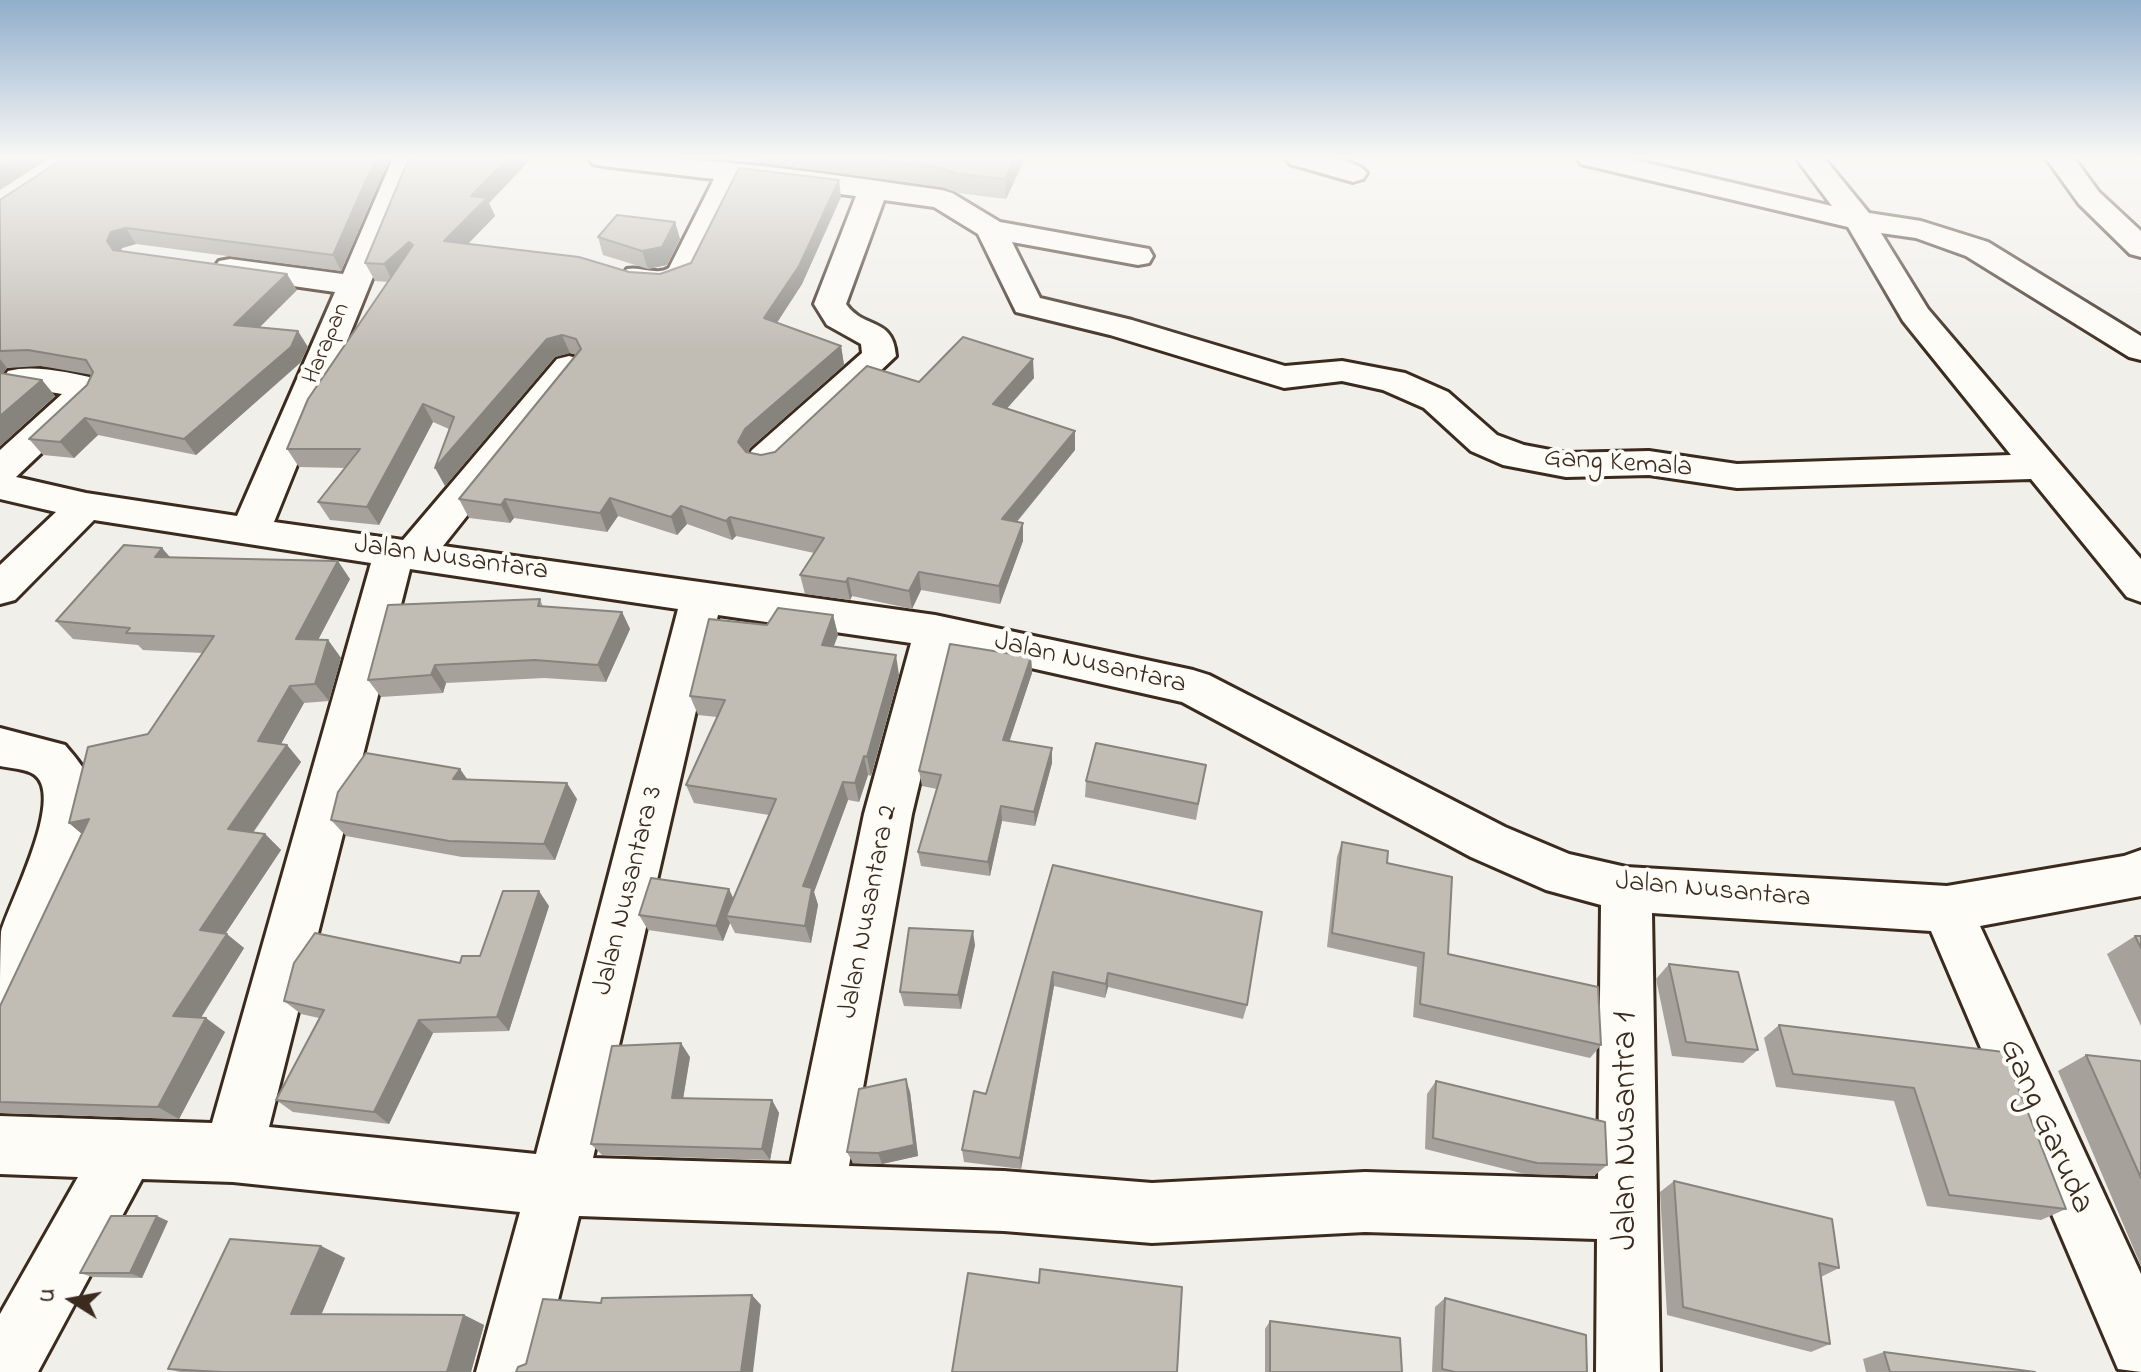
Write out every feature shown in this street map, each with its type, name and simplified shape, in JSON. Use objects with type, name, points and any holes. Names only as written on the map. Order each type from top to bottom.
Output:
[{"type":"street","name":"Harapan","points":[[250,532],[379,222]]},
{"type":"street","points":[[616,270],[660,282],[674,281],[682,273],[707,222]]},
{"type":"street","points":[[765,459],[879,356],[878,339],[839,318],[830,304],[860,222]]},
{"type":"street","points":[[980,222],[991,229],[1138,256]]},
{"type":"street","points":[[1860,222],[1915,314],[2141,587]]},
{"type":"street","points":[[1866,222],[1921,230],[1977,249],[2141,350]]},
{"type":"street","points":[[2114,222],[2141,248]]},
{"type":"street","name":"Gang Kemala","points":[[991,229],[1027,305],[1120,327],[1284,377],[1342,371],[1393,381],[1436,400],[1484,443],[1516,456],[1566,465],[1649,463],[1737,476],[2039,466]]},
{"type":"street","points":[[198,264],[352,285]]},
{"type":"street","points":[[233,1153],[403,554],[569,366]]},
{"type":"street","points":[[0,471],[86,391],[86,387],[73,384],[20,378]]},
{"type":"street","name":"Jalan Nusantara","points":[[0,486],[86,506],[250,532],[935,631],[1193,687],[1488,842],[1564,875],[1626,889],[1947,909],[2132,877],[2141,872]]},
{"type":"street","points":[[0,589],[86,506]]},
{"type":"street","name":"Jalan Nusantara 3","points":[[508,1372],[557,1186],[702,595]]},
{"type":"street","name":"Jalan Nusantara 2","points":[[814,1195],[888,814],[935,631]]},
{"type":"street","points":[[0,747],[49,758],[64,779],[66,813],[49,878],[0,993]]},
{"type":"street","name":"Jalan Nusantra 1","points":[[1626,889],[1628,1372]]},
{"type":"street","name":"Gang Garuda","points":[[1947,909],[2141,1346]]},
{"type":"street","points":[[0,1145],[233,1153],[557,1186],[1004,1201],[1152,1213],[1365,1202],[1629,1210]]},
{"type":"street","points":[[3,1372],[126,1150]]},
{"type":"building","points":[[0,222],[348,222],[333,255],[126,228],[111,232],[107,241],[113,250],[287,274],[234,325],[298,331],[291,347],[184,439],[85,418],[60,442],[29,439],[87,385],[93,372],[86,360],[28,350],[0,351]]},
{"type":"building","points":[[382,222],[463,222],[444,241],[579,257],[629,272],[660,274],[691,263],[712,222],[819,222],[799,266],[764,318],[841,346],[745,429],[738,442],[746,452],[761,455],[775,452],[867,366],[919,382],[963,337],[1033,359],[993,404],[1075,431],[1002,519],[1023,523],[999,586],[919,572],[909,591],[848,578],[846,582],[800,575],[824,538],[730,517],[726,521],[681,506],[671,517],[610,498],[600,513],[505,499],[501,505],[459,499],[581,349],[576,339],[562,335],[547,339],[435,468],[454,417],[423,404],[367,507],[318,502],[360,449],[287,449],[308,399],[413,245],[409,242],[384,264],[365,263]]},
{"type":"building","points":[[611,222],[675,222],[662,247],[642,251],[598,237]]},
{"type":"building","points":[[0,373],[42,380],[0,416]]},
{"type":"building","points":[[124,545],[162,548],[155,557],[338,561],[296,639],[328,640],[315,684],[290,686],[258,741],[287,745],[228,829],[265,834],[200,930],[227,934],[173,1016],[206,1018],[158,1107],[0,1102],[0,1006],[89,819],[69,823],[88,747],[148,734],[214,636],[126,633],[130,628],[56,621]]},
{"type":"building","points":[[540,599],[538,606],[622,612],[598,665],[535,660],[435,665],[431,675],[368,680],[388,605]]},
{"type":"building","points":[[778,608],[833,615],[822,645],[896,655],[867,757],[864,756],[855,783],[843,782],[803,886],[812,888],[805,926],[726,916],[776,799],[686,785],[725,700],[690,696],[709,619],[767,625]]},
{"type":"building","points":[[950,644],[1031,657],[1003,740],[1052,748],[1034,812],[1001,806],[988,862],[918,852],[941,775],[919,771]]},
{"type":"building","points":[[1096,743],[1206,765],[1198,804],[1086,781]]},
{"type":"building","points":[[366,753],[460,769],[453,779],[567,783],[544,844],[449,841],[331,820],[338,792]]},
{"type":"building","points":[[1342,842],[1388,851],[1387,863],[1452,877],[1448,954],[1598,987],[1601,1045],[1420,1004],[1424,953],[1332,933]]},
{"type":"building","points":[[1053,865],[1262,912],[1247,1005],[1108,973],[1106,984],[1053,972],[1020,1158],[962,1150],[974,1091],[986,1094]]},
{"type":"building","points":[[651,878],[729,889],[716,926],[639,915]]},
{"type":"building","points":[[503,891],[539,891],[497,1017],[419,1020],[374,1112],[276,1100],[324,1010],[284,1001],[294,963],[315,933],[460,963],[462,956],[480,956]]},
{"type":"building","points":[[909,928],[973,931],[958,995],[900,992]]},
{"type":"building","points":[[1669,964],[1738,972],[1758,1050],[1686,1042]]},
{"type":"building","points":[[1779,1025],[2004,1052],[2066,1209],[1949,1195],[1914,1088],[1793,1074]]},
{"type":"building","points":[[681,1043],[672,1098],[772,1100],[762,1149],[591,1144],[612,1046]]},
{"type":"building","points":[[2086,1055],[2141,1061],[2141,1178]]},
{"type":"building","points":[[906,1079],[914,1145],[878,1153],[847,1152],[859,1089]]},
{"type":"building","points":[[1436,1081],[1605,1122],[1607,1165],[1537,1163],[1433,1138]]},
{"type":"building","points":[[1674,1181],[1832,1219],[1839,1268],[1819,1263],[1830,1344],[1683,1307]]},
{"type":"building","points":[[111,1216],[157,1216],[130,1273],[80,1273]]},
{"type":"building","points":[[230,1239],[321,1246],[291,1314],[464,1315],[447,1372],[221,1372],[168,1369]]},
{"type":"building","points":[[1040,1269],[1182,1287],[1177,1372],[952,1372],[968,1273],[1039,1283]]},
{"type":"building","points":[[752,1295],[741,1372],[516,1372],[518,1367],[526,1364],[543,1299],[601,1303],[602,1298]]},
{"type":"building","points":[[1445,1298],[1586,1335],[1587,1372],[1455,1372],[1442,1369]]},
{"type":"building","points":[[1270,1321],[1400,1338],[1402,1372],[1270,1372]]},
{"type":"building","points":[[1884,1352],[2035,1372],[1890,1372]]}]
